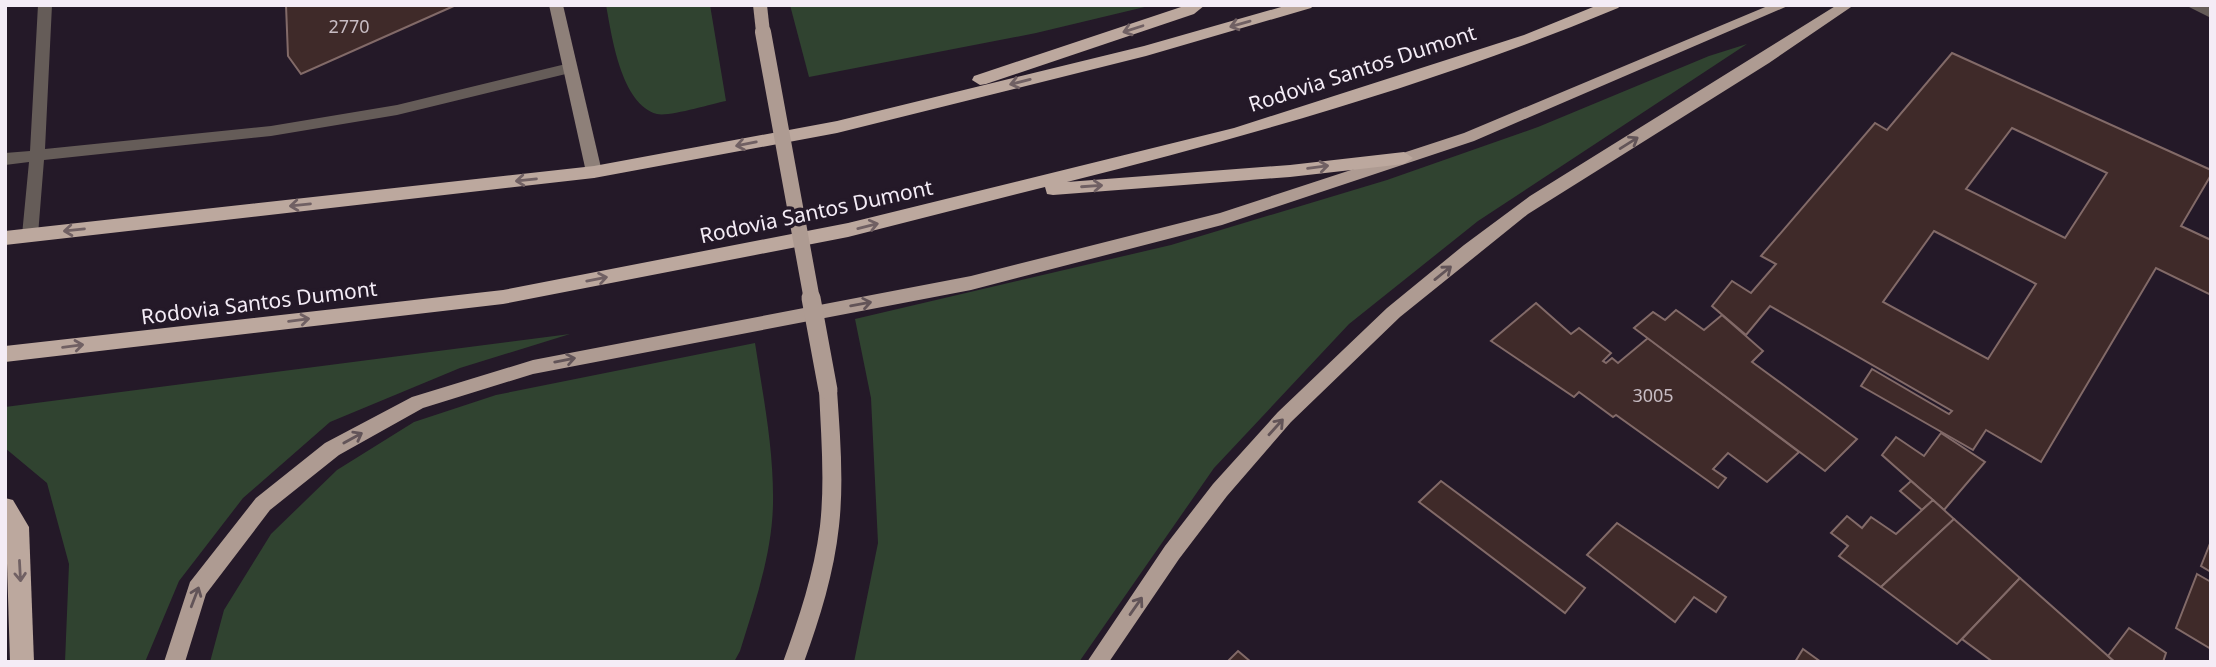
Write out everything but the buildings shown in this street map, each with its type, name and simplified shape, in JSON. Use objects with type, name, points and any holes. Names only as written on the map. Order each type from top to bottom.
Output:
[{"type":"highway","points":[[837,127],[1189,11],[1197,5]]},
{"type":"highway","points":[[5,238],[594,172],[837,127],[1146,51],[1306,5]]},
{"type":"highway","name":"Rodovia Santos Dumont","points":[[5,354],[503,296],[848,230],[1236,133],[1530,39],[1613,5]]},
{"type":"highway","points":[[999,194],[1277,172],[1404,158]]},
{"type":"highway","points":[[5,507],[18,527],[22,662]]},
{"type":"main road","points":[[556,5],[594,172]]},
{"type":"main road","points":[[760,5],[828,390],[832,451],[831,506],[821,567],[793,657]]},
{"type":"main road","points":[[174,662],[197,589],[262,504],[332,449],[418,402],[533,367],[971,284],[1222,219],[1469,137],[1783,5]]},
{"type":"main road","points":[[1097,662],[1188,530],[1221,489],[1307,394],[1421,290],[1507,221],[1577,173],[1794,41],[1847,5]]},
{"type":"street","points":[[30,235],[45,5]]},
{"type":"street","points":[[2192,5],[2211,14]]},
{"type":"street","points":[[5,159],[271,131],[397,110],[570,68]]},
{"type":"green space","points":[[606,5],[710,5],[726,101],[663,114],[645,108],[635,97],[620,68]]},
{"type":"green space","points":[[790,5],[1153,5],[1036,33],[809,77]]},
{"type":"green space","points":[[1747,44],[1478,221],[1349,324],[1214,468],[1079,662],[854,662],[878,543],[871,398],[855,319],[1171,245],[1387,180],[1538,127],[1709,56]]},
{"type":"green space","points":[[570,334],[460,368],[330,422],[243,498],[179,581],[145,662],[65,662],[69,564],[47,483],[5,448],[5,407]]},
{"type":"green space","points":[[755,343],[770,443],[772,523],[757,597],[734,662],[210,662],[224,610],[271,534],[337,470],[414,422],[496,395]]}]
